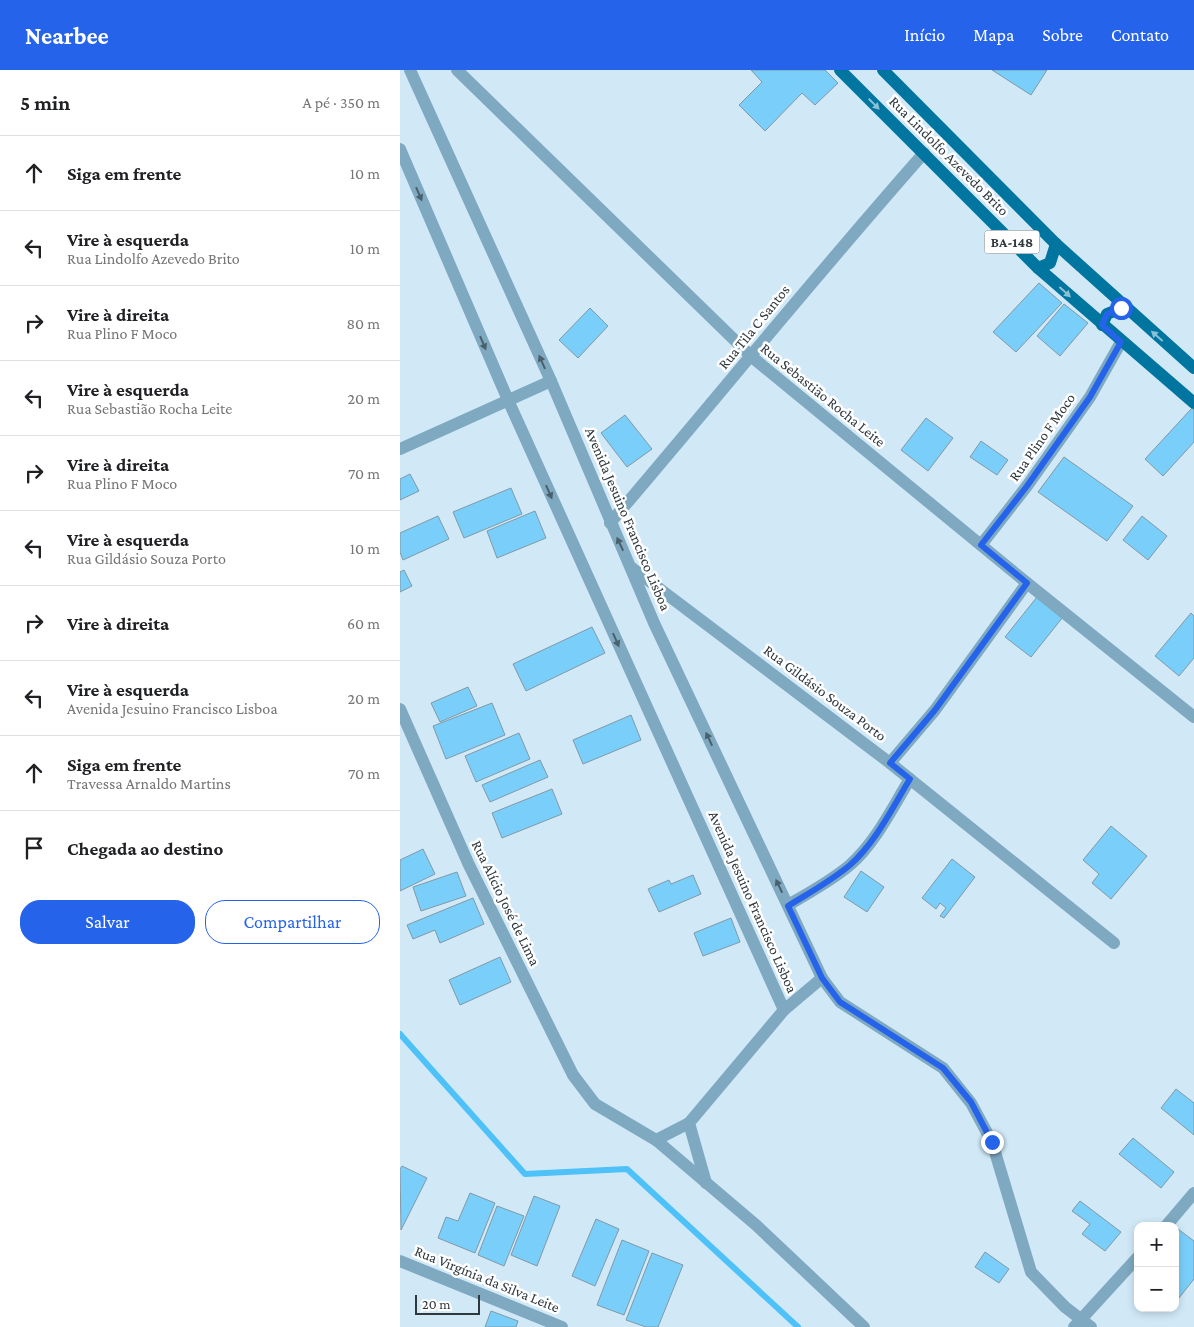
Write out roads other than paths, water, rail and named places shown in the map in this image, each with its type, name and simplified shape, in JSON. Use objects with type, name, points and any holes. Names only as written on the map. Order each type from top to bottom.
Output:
[{"type":"main road","name":"Rua Lindolfo Azevedo Brito","points":[[840,70],[1038,268],[1121,342],[1194,403]]},
{"type":"main road","name":"Rua Lindolfo Azevedo Brito","points":[[882,70],[1056,244],[1194,368]]},
{"type":"main road","points":[[1038,268],[1050,263],[1056,244]]},
{"type":"main road","points":[[1102,325],[1107,314],[1124,307]]},
{"type":"street","name":"Avenida Jesuino Francisco Lisboa","points":[[410,70],[551,381],[654,623],[822,978],[840,1002],[943,1068],[971,1102],[992,1142],[1031,1272],[1082,1325]]},
{"type":"street","name":"Rua Sebastião Rocha Leite","points":[[457,70],[752,357],[1027,583],[1194,716]]},
{"type":"street","name":"Avenida Jesuino Francisco Lisboa","points":[[400,149],[508,400],[784,1010]]},
{"type":"street","name":"Rua Tila C Santos","points":[[610,523],[752,357],[825,266],[924,153]]},
{"type":"street","name":"Rua Plino F Moco","points":[[981,545],[1027,486],[1090,397],[1121,342]]},
{"type":"street","points":[[400,449],[551,381]]},
{"type":"street","name":"Rua Gildásio Souza Porto","points":[[630,567],[890,763],[1114,943]]},
{"type":"street","points":[[890,763],[935,710],[1027,583]]},
{"type":"street","name":"Rua Alício José de Lima","points":[[400,709],[469,865],[573,1075],[595,1104],[656,1140]]},
{"type":"street","points":[[788,906],[820,887],[850,864],[871,841],[910,779]]},
{"type":"street","points":[[822,978],[784,1010],[689,1123],[656,1140],[756,1225],[864,1327]]},
{"type":"street","points":[[689,1123],[707,1184]]},
{"type":"street","points":[[1169,1222],[1194,1193]]},
{"type":"street","name":"Rua Virgínia da Silva Leite","points":[[400,1261],[562,1327]]},
{"type":"street","points":[[1082,1325],[1134,1262]]},
{"type":"waterway","points":[[400,1034],[525,1174],[627,1169],[798,1327]]}]
